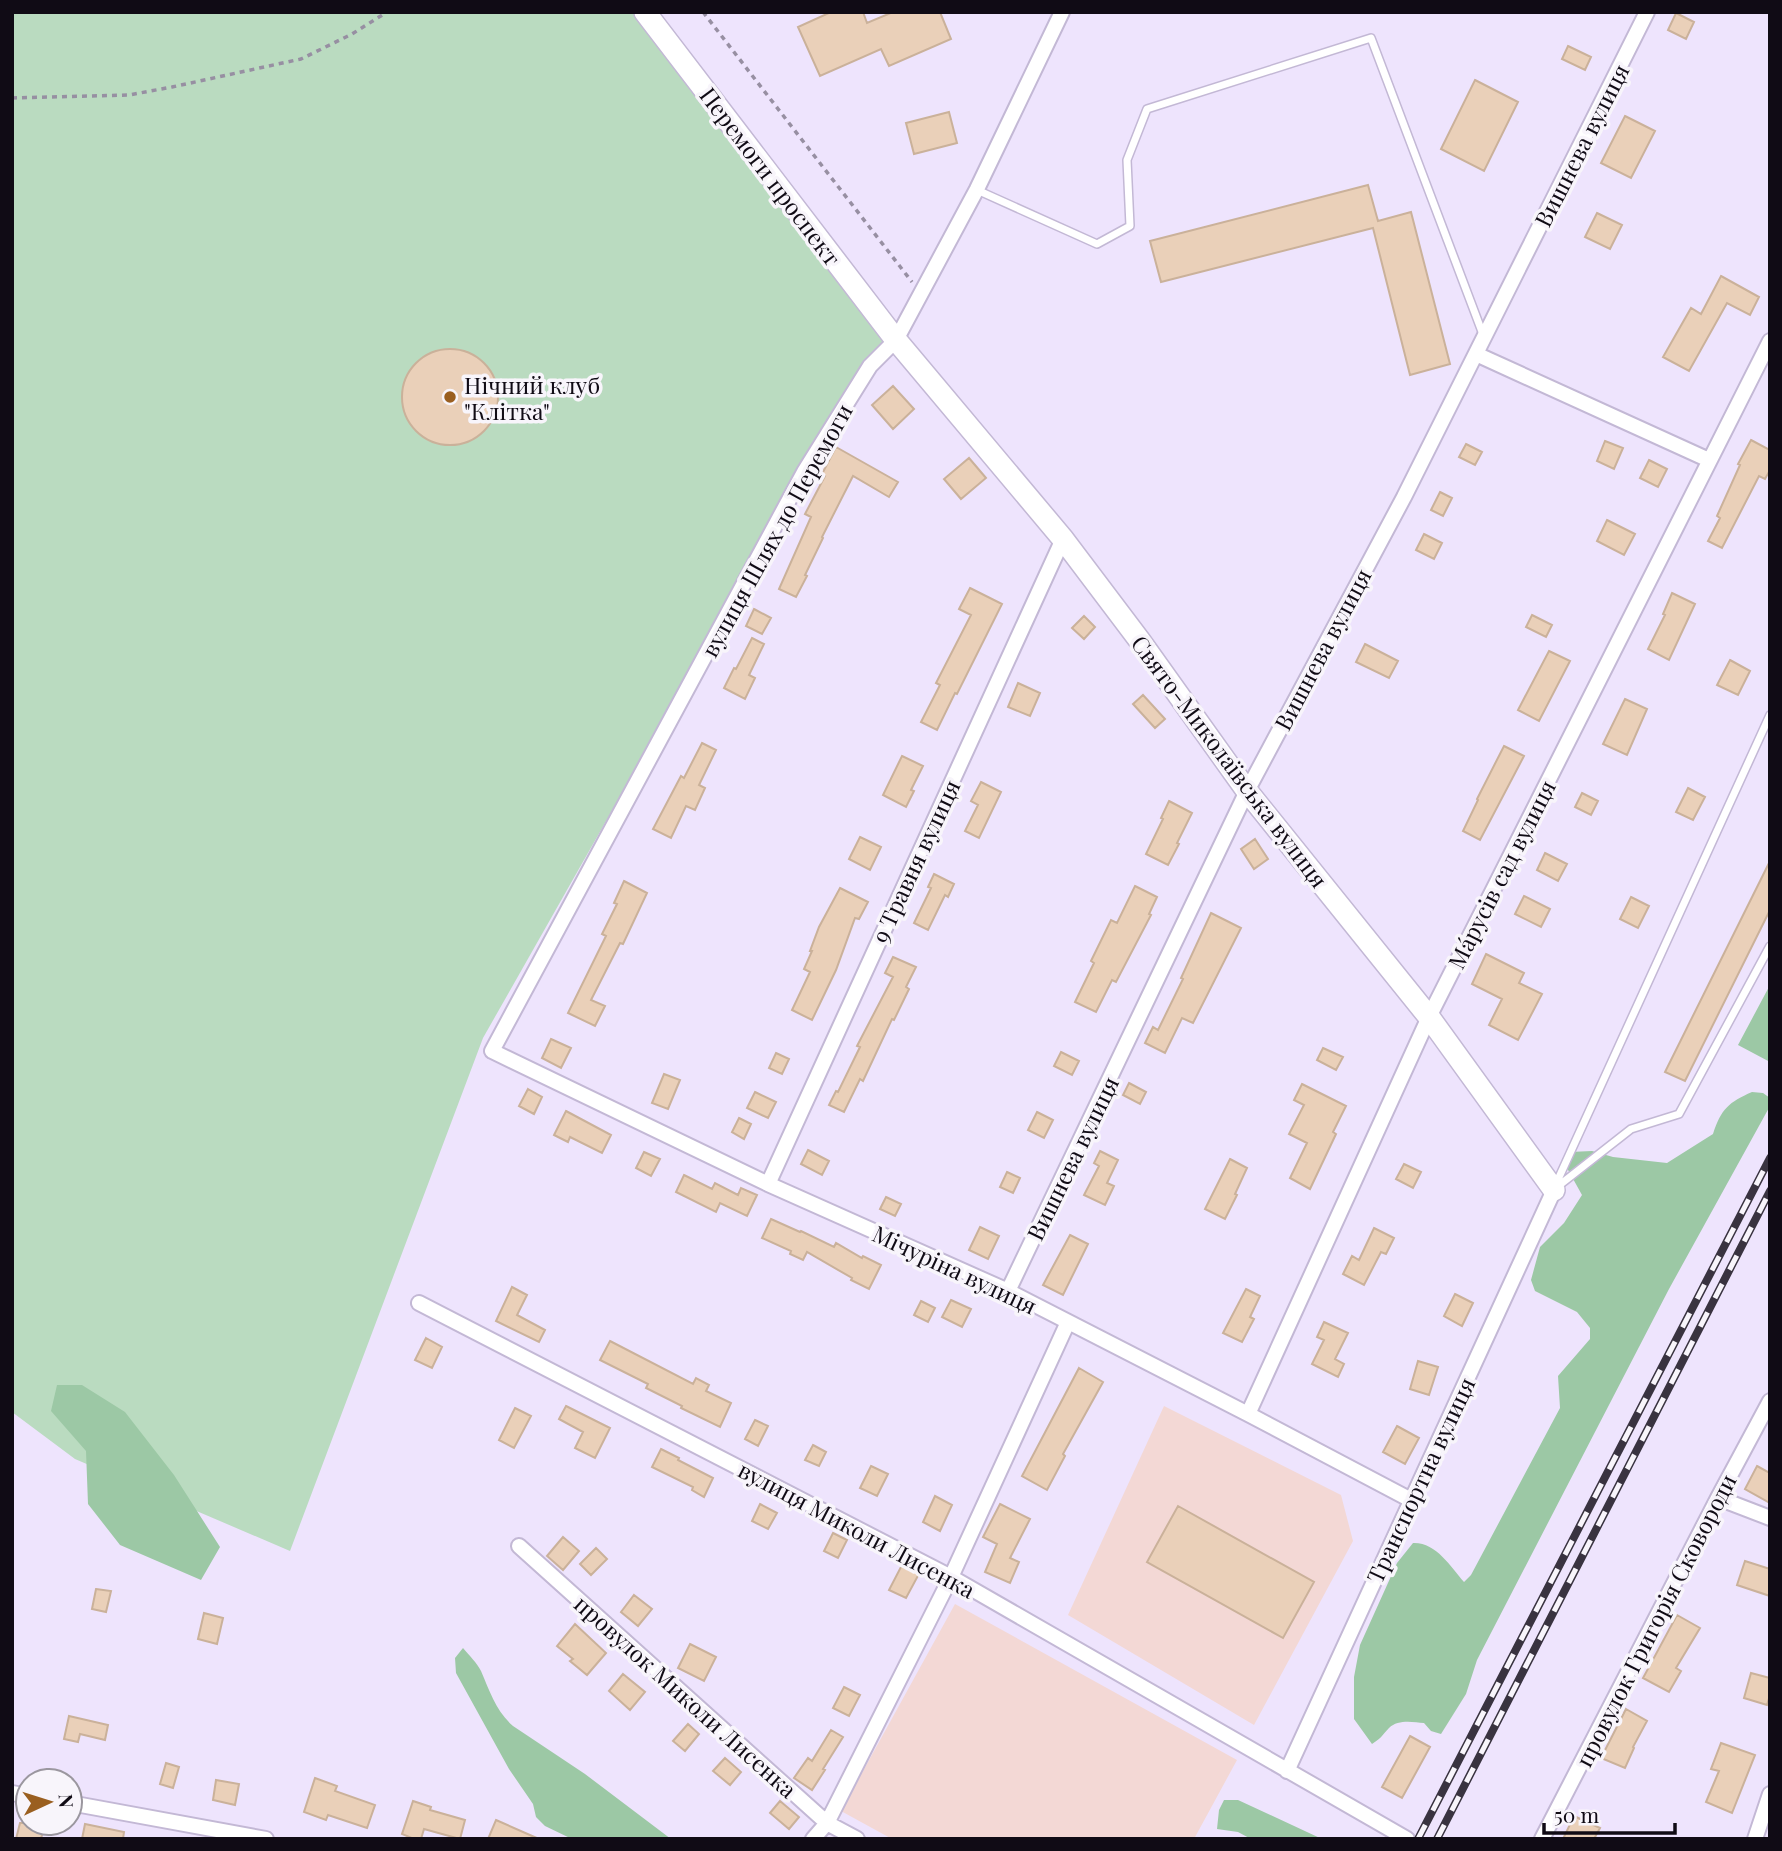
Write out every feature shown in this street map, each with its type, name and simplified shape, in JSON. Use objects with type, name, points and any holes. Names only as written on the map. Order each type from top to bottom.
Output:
[{"type":"street","name":"Перемоги проспект","points":[[645,12],[896,340]]},
{"type":"street","name":"вулиця Шлях до Перемоги","points":[[492,1051],[804,472],[870,366],[896,340],[977,190],[1062,12]]},
{"type":"street","name":"Вишнева вулиця","points":[[1008,1292],[1247,791],[1404,497],[1647,12]]},
{"type":"street","name":"Свято-Миколаївська вулиця","points":[[896,340],[1063,539],[1247,791],[1429,1017],[1553,1190]]},
{"type":"street","name":"Мáрусів сад вулиця","points":[[1248,1414],[1429,1017],[1770,341]]},
{"type":"street","points":[[1476,355],[1709,460]]},
{"type":"street","name":"9 Травня вулиця","points":[[768,1184],[1063,539]]},
{"type":"street","name":"Мічуріна вулиця","points":[[492,1051],[768,1184],[1008,1292],[1411,1500]]},
{"type":"street","name":"Транспортна вулиця","points":[[1287,1771],[1553,1190]]},
{"type":"street","name":"вулиця Миколи Лисенка","points":[[419,1303],[951,1577],[1407,1839]]},
{"type":"street","points":[[813,1839],[827,1823],[951,1577],[1068,1322]]},
{"type":"street","name":"провулок Григорія Сковороди","points":[[1542,1839],[1770,1401]]},
{"type":"street","points":[[1718,1498],[1770,1518]]},
{"type":"street","name":"провулок Миколи Лисенка","points":[[519,1546],[827,1823],[856,1839]]},
{"type":"street","points":[[1755,1839],[1770,1794]]},
{"type":"street","points":[[84,1806],[266,1839]]},
{"type":"lane","points":[[977,190],[1097,244],[1130,226],[1127,160],[1147,108],[1371,38],[1484,339]]},
{"type":"lane","points":[[1553,1190],[1770,715]]},
{"type":"lane","points":[[1553,1190],[1631,1129],[1679,1114],[1770,946]]},
{"type":"path","points":[[12,98],[129,95],[301,59],[352,34],[387,12]]},
{"type":"path","points":[[704,12],[921,293]]},
{"type":"shaded area","points":[[1164,1406],[1341,1495],[1353,1541],[1254,1725],[1068,1615]]},
{"type":"shaded area","points":[[955,1604],[1237,1760],[1194,1839],[892,1839],[841,1811]]},
{"type":"green space","points":[[12,12],[645,12],[896,340],[804,472],[483,1038],[290,1551],[75,1459],[12,1412]]},
{"type":"green space","points":[[1770,985],[1770,1062],[1738,1045]]},
{"type":"green space","points":[[1752,1092],[1763,1093],[1770,1098],[1770,1106],[1669,1289],[1477,1660],[1466,1694],[1441,1734],[1431,1731],[1424,1723],[1401,1722],[1389,1728],[1372,1744],[1354,1719],[1354,1677],[1360,1645],[1397,1563],[1413,1543],[1421,1544],[1429,1546],[1442,1556],[1464,1582],[1471,1575],[1560,1408],[1558,1376],[1590,1339],[1590,1328],[1577,1312],[1535,1291],[1531,1280],[1540,1247],[1564,1223],[1582,1195],[1562,1159],[1570,1152],[1592,1151],[1613,1157],[1667,1163],[1713,1134],[1727,1107]]},
{"type":"green space","points":[[57,1385],[82,1385],[125,1412],[174,1475],[220,1547],[201,1580],[120,1545],[88,1504],[86,1451],[51,1411]]},
{"type":"green space","points":[[463,1648],[479,1668],[498,1708],[513,1726],[585,1774],[671,1839],[572,1839],[545,1826],[536,1817],[533,1804],[509,1769],[456,1673],[455,1658]]},
{"type":"green space","points":[[1224,1800],[1238,1800],[1322,1839],[1251,1839],[1238,1832],[1217,1829],[1219,1810]]},
{"type":"building","points":[[831,12],[863,12],[867,23],[893,12],[940,12],[951,39],[889,66],[881,49],[820,76],[798,27]]},
{"type":"building","points":[[1676,13],[1694,22],[1686,39],[1668,30]]},
{"type":"building","points":[[1568,46],[1591,57],[1585,70],[1562,59]]},
{"type":"building","points":[[1475,80],[1518,102],[1484,171],[1441,149]]},
{"type":"building","points":[[949,112],[957,143],[914,154],[906,123]]},
{"type":"building","points":[[1625,116],[1655,131],[1631,178],[1601,163]]},
{"type":"building","points":[[1368,185],[1378,221],[1411,212],[1450,364],[1410,375],[1373,228],[1161,282],[1150,241]]},
{"type":"building","points":[[1597,213],[1622,225],[1610,249],[1585,237]]},
{"type":"building","points":[[1721,276],[1759,297],[1750,315],[1727,303],[1689,371],[1663,357],[1691,308],[1701,314]]},
{"type":"building","name":"Нічний клуб \"Клітка\"","points":[[450,349],[469,352],[484,363],[495,378],[498,397],[495,416],[484,431],[469,442],[450,445],[431,442],[416,431],[405,416],[402,397],[405,378],[416,363],[431,352]]},
{"type":"building","points":[[893,386],[914,409],[893,429],[872,405]]},
{"type":"building","points":[[1751,440],[1770,450],[1770,470],[1765,479],[1759,476],[1722,548],[1708,541],[1720,518],[1717,516],[1740,465],[1738,464]]},
{"type":"building","points":[[1605,441],[1623,448],[1614,469],[1597,461]]},
{"type":"building","points":[[1466,444],[1482,452],[1475,465],[1459,457]]},
{"type":"building","points":[[836,447],[898,482],[889,497],[853,476],[796,597],[779,589],[811,517],[805,514],[825,476],[822,474]]},
{"type":"building","points":[[969,458],[986,478],[961,499],[944,479]]},
{"type":"building","points":[[1649,460],[1667,469],[1658,487],[1640,478]]},
{"type":"building","points":[[1440,492],[1452,498],[1443,516],[1431,510]]},
{"type":"building","points":[[1607,520],[1635,534],[1624,555],[1597,541]]},
{"type":"building","points":[[1424,534],[1442,543],[1434,559],[1416,550]]},
{"type":"building","points":[[970,588],[1002,604],[937,730],[921,722],[940,685],[936,683],[971,615],[959,609]]},
{"type":"building","points":[[1672,593],[1695,604],[1669,660],[1648,649],[1665,615],[1663,614]]},
{"type":"building","points":[[754,609],[771,618],[762,634],[746,626]]},
{"type":"building","points":[[1532,615],[1552,625],[1546,637],[1526,627]]},
{"type":"building","points":[[1084,616],[1095,627],[1084,639],[1072,628]]},
{"type":"building","points":[[752,638],[764,644],[749,675],[755,678],[745,699],[724,688]]},
{"type":"building","points":[[1365,644],[1398,661],[1389,678],[1356,662]]},
{"type":"building","points":[[1549,651],[1570,661],[1539,721],[1518,710]]},
{"type":"building","points":[[1730,660],[1750,671],[1738,695],[1717,685]]},
{"type":"building","points":[[1018,683],[1040,693],[1030,716],[1008,707]]},
{"type":"building","points":[[1143,695],[1165,719],[1155,728],[1133,704]]},
{"type":"building","points":[[1625,699],[1647,709],[1627,755],[1603,744]]},
{"type":"building","points":[[702,743],[716,750],[699,785],[705,788],[695,810],[686,806],[671,838],[653,829]]},
{"type":"building","points":[[1504,746],[1524,756],[1480,840],[1463,831]]},
{"type":"building","points":[[902,756],[923,766],[906,807],[883,795]]},
{"type":"building","points":[[981,782],[1001,792],[979,838],[965,831],[978,805],[971,801]]},
{"type":"building","points":[[1688,788],[1705,797],[1693,820],[1676,812]]},
{"type":"building","points":[[1582,793],[1598,801],[1591,815],[1575,807]]},
{"type":"building","points":[[1169,801],[1192,813],[1168,865],[1146,854]]},
{"type":"building","points":[[860,837],[881,847],[870,870],[849,859]]},
{"type":"building","points":[[1255,839],[1268,859],[1254,869],[1241,849]]},
{"type":"building","points":[[1545,853],[1567,864],[1558,881],[1537,870]]},
{"type":"building","points":[[1770,861],[1770,910],[1685,1081],[1665,1072]]},
{"type":"building","points":[[934,874],[954,884],[948,897],[945,895],[928,930],[914,923],[931,888],[928,887]]},
{"type":"building","points":[[624,881],[647,893],[623,944],[620,943],[591,1000],[605,1006],[595,1026],[568,1013],[606,936],[602,934],[617,904],[614,903]]},
{"type":"building","points":[[1135,886],[1157,897],[1149,914],[1151,915],[1116,982],[1112,980],[1096,1012],[1075,1002],[1111,920],[1117,923]]},
{"type":"building","points":[[840,888],[868,902],[859,919],[855,918],[836,970],[812,1020],[792,1010],[810,972],[804,969],[819,927]]},
{"type":"building","points":[[1524,896],[1550,909],[1541,927],[1515,914]]},
{"type":"building","points":[[1631,897],[1649,906],[1638,928],[1620,919]]},
{"type":"building","points":[[1211,913],[1241,928],[1193,1023],[1182,1018],[1165,1053],[1145,1043],[1153,1027],[1158,1030]]},
{"type":"building","points":[[1486,954],[1524,973],[1519,983],[1542,994],[1518,1040],[1489,1025],[1502,999],[1472,984]]},
{"type":"building","points":[[893,957],[916,967],[894,1020],[892,1019],[863,1081],[860,1079],[844,1112],[829,1105],[836,1091],[838,1092],[860,1047],[857,1046],[893,977],[885,973]]},
{"type":"building","points":[[551,1039],[571,1048],[561,1068],[542,1058]]},
{"type":"building","points":[[1323,1048],[1343,1057],[1336,1070],[1317,1060]]},
{"type":"building","points":[[1061,1052],[1079,1061],[1072,1075],[1054,1066]]},
{"type":"building","points":[[776,1053],[789,1059],[782,1074],[769,1068]]},
{"type":"building","points":[[664,1074],[680,1080],[668,1109],[652,1103]]},
{"type":"building","points":[[1129,1083],[1146,1092],[1140,1104],[1123,1095]]},
{"type":"building","points":[[1302,1084],[1346,1106],[1310,1189],[1290,1178],[1307,1143],[1289,1134],[1304,1105],[1294,1100]]},
{"type":"building","points":[[528,1089],[542,1097],[534,1114],[519,1106]]},
{"type":"building","points":[[755,1092],[776,1102],[768,1118],[747,1108]]},
{"type":"building","points":[[566,1111],[611,1135],[602,1153],[570,1137],[568,1142],[554,1135]]},
{"type":"building","points":[[1037,1112],[1053,1120],[1044,1138],[1028,1130]]},
{"type":"building","points":[[739,1118],[751,1124],[744,1139],[732,1132]]},
{"type":"building","points":[[808,1150],[829,1161],[822,1175],[801,1164]]},
{"type":"building","points":[[1100,1151],[1118,1160],[1107,1183],[1114,1186],[1105,1205],[1084,1195],[1099,1166],[1094,1163]]},
{"type":"building","points":[[644,1152],[660,1159],[651,1176],[636,1168]]},
{"type":"building","points":[[1230,1159],[1247,1168],[1225,1219],[1205,1209]]},
{"type":"building","points":[[1404,1164],[1421,1172],[1413,1188],[1396,1179]]},
{"type":"building","points":[[1007,1172],[1020,1178],[1013,1193],[1000,1187]]},
{"type":"building","points":[[684,1175],[712,1189],[715,1183],[738,1195],[741,1188],[757,1195],[747,1216],[720,1203],[716,1212],[676,1192]]},
{"type":"building","points":[[886,1197],[901,1204],[895,1216],[880,1209]]},
{"type":"building","points":[[771,1219],[834,1247],[836,1243],[881,1265],[869,1289],[807,1252],[803,1260],[790,1254],[791,1251],[762,1238]]},
{"type":"building","points":[[980,1227],[999,1236],[988,1259],[969,1250]]},
{"type":"building","points":[[1374,1228],[1394,1238],[1386,1254],[1381,1252],[1364,1285],[1343,1274],[1352,1256],[1359,1260]]},
{"type":"building","points":[[1070,1235],[1088,1244],[1063,1295],[1043,1285]]},
{"type":"building","points":[[512,1287],[527,1295],[517,1315],[545,1330],[539,1342],[496,1321]]},
{"type":"building","points":[[1246,1289],[1260,1296],[1250,1317],[1254,1319],[1242,1342],[1223,1333]]},
{"type":"building","points":[[1455,1294],[1473,1303],[1462,1326],[1444,1316]]},
{"type":"building","points":[[951,1300],[971,1309],[962,1327],[942,1317]]},
{"type":"building","points":[[921,1301],[935,1308],[928,1322],[914,1315]]},
{"type":"building","points":[[1324,1322],[1348,1333],[1335,1359],[1344,1364],[1338,1377],[1312,1364],[1324,1340],[1317,1337]]},
{"type":"building","points":[[426,1338],[442,1347],[432,1368],[415,1360]]},
{"type":"building","points":[[610,1341],[693,1384],[696,1378],[709,1385],[706,1391],[731,1403],[720,1427],[646,1388],[648,1384],[600,1360]]},
{"type":"building","points":[[1418,1361],[1438,1367],[1429,1395],[1410,1389]]},
{"type":"building","points":[[1079,1368],[1103,1382],[1063,1454],[1065,1456],[1047,1490],[1022,1476]]},
{"type":"building","points":[[566,1406],[610,1428],[595,1458],[575,1448],[583,1432],[559,1419]]},
{"type":"building","points":[[515,1408],[531,1416],[514,1448],[499,1440]]},
{"type":"building","points":[[755,1420],[768,1426],[758,1446],[745,1439]]},
{"type":"building","points":[[1397,1426],[1419,1438],[1405,1464],[1383,1452]]},
{"type":"building","points":[[813,1445],[826,1452],[819,1466],[805,1460]]},
{"type":"building","points":[[661,1449],[713,1478],[704,1497],[692,1490],[693,1487],[652,1467]]},
{"type":"building","points":[[871,1466],[888,1474],[877,1496],[860,1488]]},
{"type":"building","points":[[1757,1466],[1770,1473],[1770,1503],[1745,1489]]},
{"type":"building","points":[[935,1496],[952,1505],[940,1531],[923,1522]]},
{"type":"building","points":[[760,1504],[777,1513],[768,1529],[752,1521]]},
{"type":"building","points":[[1000,1504],[1030,1519],[1010,1558],[1019,1562],[1010,1583],[985,1572],[997,1544],[983,1537]]},
{"type":"building","points":[[1178,1506],[1314,1582],[1283,1638],[1147,1562]]},
{"type":"building","points":[[833,1533],[847,1540],[838,1558],[824,1551]]},
{"type":"building","points":[[563,1537],[579,1551],[563,1570],[547,1556]]},
{"type":"building","points":[[596,1548],[607,1559],[591,1575],[580,1564]]},
{"type":"building","points":[[1745,1561],[1770,1569],[1770,1596],[1737,1585]]},
{"type":"building","points":[[903,1563],[920,1572],[906,1598],[889,1590]]},
{"type":"building","points":[[96,1589],[111,1591],[106,1612],[92,1609]]},
{"type":"building","points":[[634,1595],[652,1609],[638,1626],[621,1612]]},
{"type":"building","points":[[204,1613],[223,1618],[217,1644],[198,1639]]},
{"type":"building","points":[[1677,1615],[1700,1628],[1676,1668],[1681,1671],[1669,1692],[1643,1678]]},
{"type":"building","points":[[575,1624],[606,1653],[587,1675],[557,1646]]},
{"type":"building","points":[[690,1644],[716,1657],[704,1681],[678,1668]]},
{"type":"building","points":[[1751,1673],[1770,1678],[1767,1705],[1744,1698]]},
{"type":"building","points":[[623,1674],[645,1692],[630,1710],[609,1691]]},
{"type":"building","points":[[844,1687],[860,1695],[849,1716],[833,1708]]},
{"type":"building","points":[[1626,1709],[1647,1721],[1625,1768],[1601,1758]]},
{"type":"building","points":[[69,1716],[108,1725],[105,1740],[80,1734],[78,1742],[64,1739]]},
{"type":"building","points":[[688,1724],[699,1734],[685,1751],[673,1741]]},
{"type":"building","points":[[831,1730],[843,1737],[812,1790],[794,1778],[808,1758],[812,1761]]},
{"type":"building","points":[[1410,1736],[1430,1747],[1402,1798],[1382,1787]]},
{"type":"building","points":[[1721,1743],[1755,1755],[1732,1813],[1706,1802],[1719,1771],[1711,1769]]},
{"type":"building","points":[[725,1758],[741,1772],[730,1785],[713,1771]]},
{"type":"building","points":[[166,1763],[179,1767],[173,1788],[160,1784]]},
{"type":"building","points":[[315,1778],[337,1786],[335,1791],[375,1805],[367,1828],[328,1815],[326,1820],[304,1812]]},
{"type":"building","points":[[216,1780],[239,1784],[235,1805],[213,1800]]},
{"type":"building","points":[[413,1801],[431,1807],[430,1810],[465,1820],[460,1839],[424,1829],[421,1839],[402,1834]]},
{"type":"building","points":[[780,1801],[799,1817],[789,1829],[770,1813]]},
{"type":"building","points":[[1574,1816],[1600,1828],[1594,1839],[1563,1839]]},
{"type":"building","points":[[496,1820],[539,1839],[488,1839]]},
{"type":"building","points":[[85,1824],[124,1832],[123,1839],[82,1839]]},
{"type":"building","points":[[16,1837],[42,1837],[41,1839]]},
{"type":"railway","points":[[1418,1839],[1770,1158]]},
{"type":"railway","points":[[1437,1839],[1770,1191]]},
{"type":"place","name":"Нічний клуб \"Клітка\"","points":[[450,397]]}]
